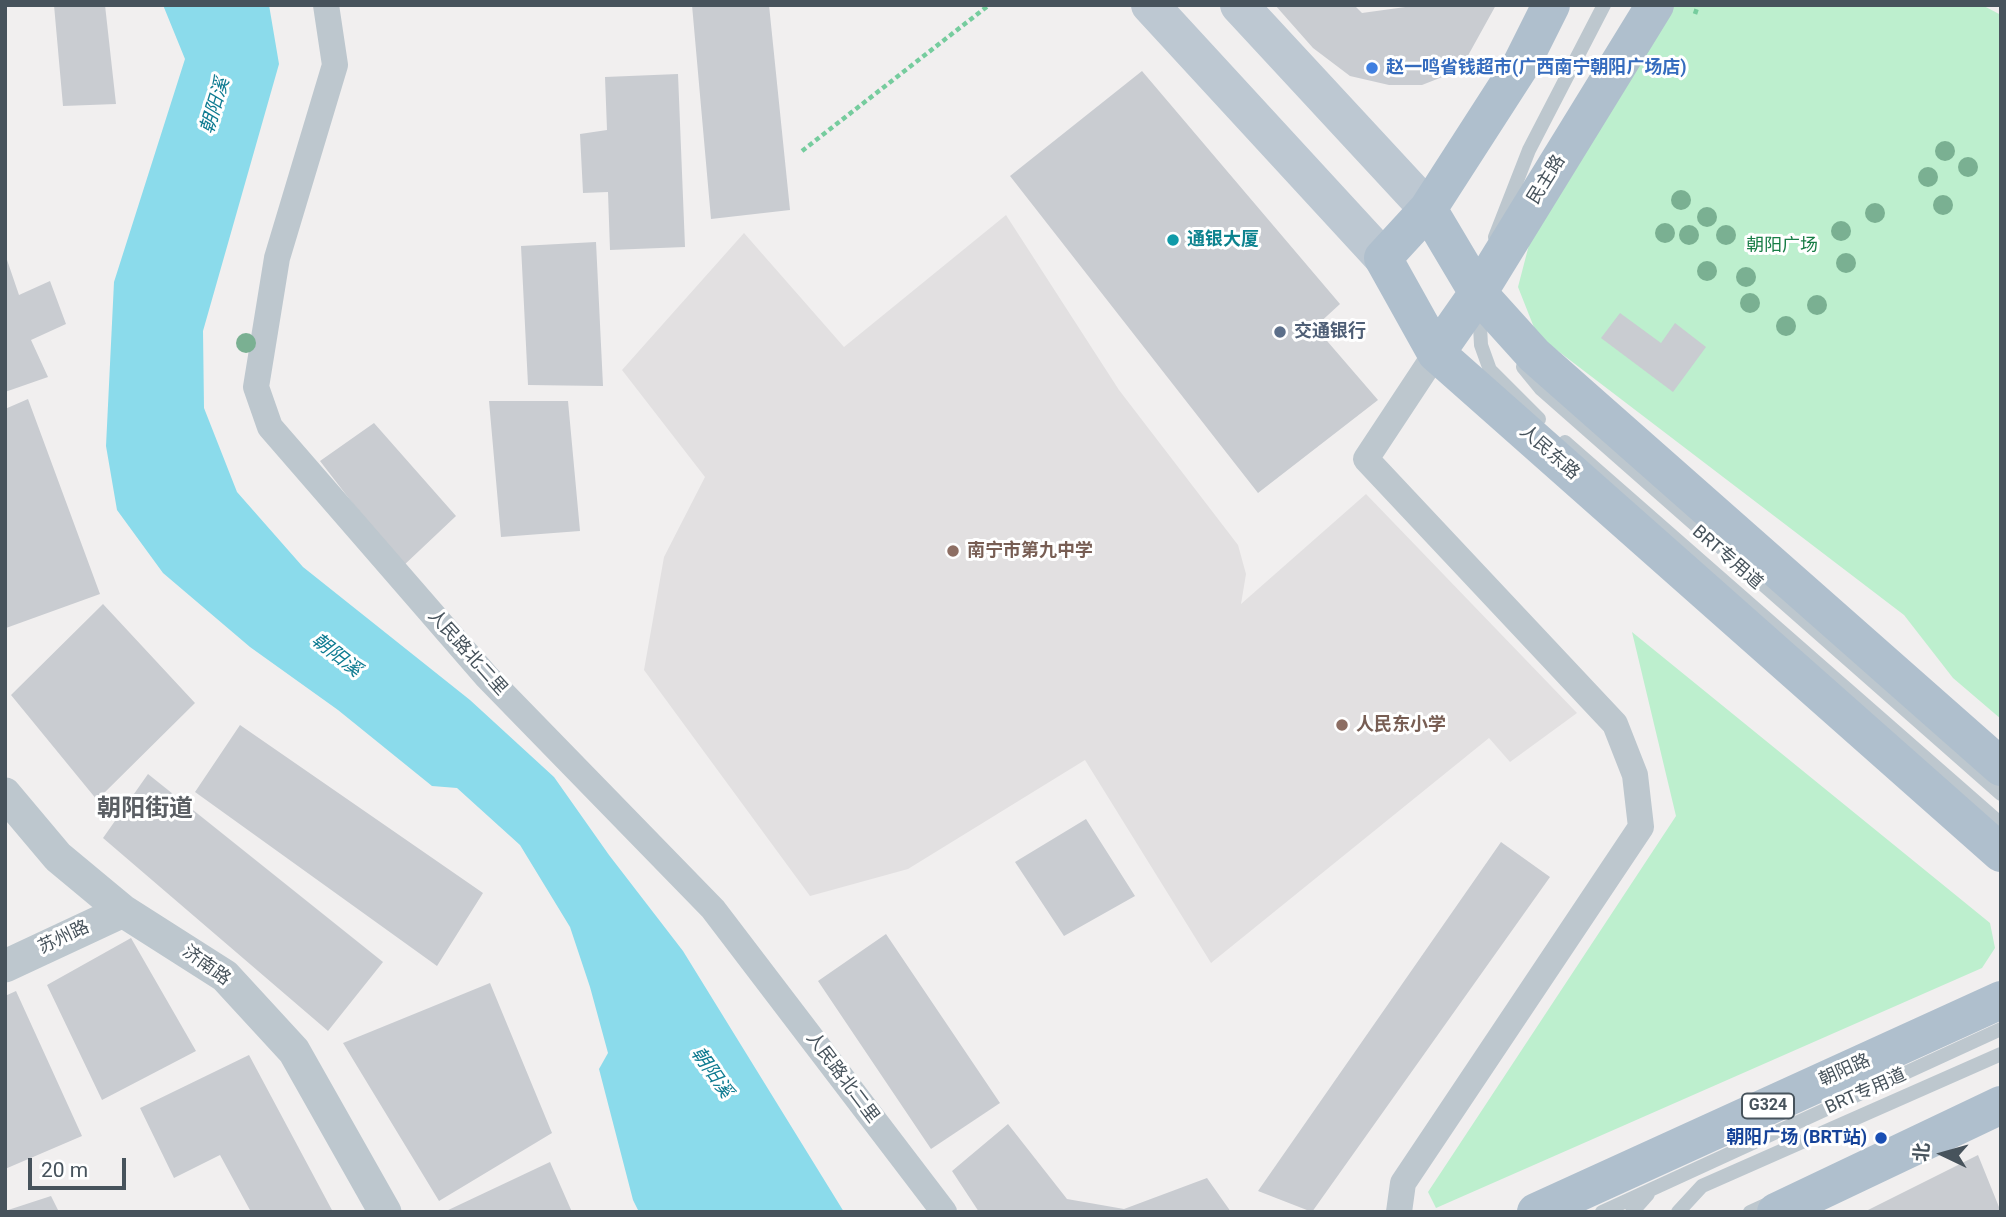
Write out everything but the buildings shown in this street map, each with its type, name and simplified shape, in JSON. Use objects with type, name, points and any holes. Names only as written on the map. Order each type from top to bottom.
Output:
[{"type":"main road","name":"人民东路","points":[[1150,5],[1383,258],[1436,353],[2001,853]]},
{"type":"main road","points":[[1239,5],[1428,209],[1478,293],[1534,355],[2001,767]]},
{"type":"main road","points":[[1383,258],[1428,209],[1522,63],[1551,5]]},
{"type":"main road","name":"民主路","points":[[1436,353],[1478,293],[1655,5]]},
{"type":"main road","name":"朝阳路","points":[[1536,1212],[2001,1000]]},
{"type":"main road","points":[[1776,1212],[2001,1105]]},
{"type":"street","name":"人民路北二里","points":[[326,5],[335,65],[277,258],[256,387],[270,427],[487,677],[713,909],[944,1212]]},
{"type":"street","points":[[1399,1212],[1404,1183],[1641,827],[1635,775],[1615,724],[1366,459],[1436,353]]},
{"type":"street","name":"济南路","points":[[5,794],[58,857],[123,911],[225,976],[294,1051],[385,1212]]},
{"type":"street","name":"苏州路","points":[[5,965],[123,911]]},
{"type":"lane","name":"BRT专用道","points":[[1604,5],[1529,150],[1500,220],[1478,293],[1481,345],[1490,370],[1528,409],[2001,824]]},
{"type":"lane","name":"BRT专用道","points":[[1478,293],[1524,193],[1545,156]]},
{"type":"lane","points":[[1478,293],[1500,340]]},
{"type":"lane","name":"BRT专用道","points":[[1517,360],[1541,389],[2001,794]]},
{"type":"lane","name":"BRT专用道","points":[[1602,1212],[2001,1028]]},
{"type":"lane","name":"BRT专用道","points":[[1678,1212],[1702,1186],[2001,1054]]},
{"type":"lane","points":[[1750,1212],[2001,1099]]},
{"type":"lane","name":"BRT专用道","points":[[1632,1212],[1652,1190]]},
{"type":"path","points":[[802,151],[989,5]]},
{"type":"path","points":[[1695,14],[1698,5]]},
{"type":"shaded area","name":"南宁市第九中学","points":[[1006,215],[1119,390],[1238,545],[1246,574],[1241,604],[1366,494],[1577,713],[1510,762],[1489,738],[1211,963],[1085,760],[908,869],[810,896],[644,670],[664,557],[705,477],[622,370],[744,233],[844,347]]},
{"type":"green space","name":"朝阳广场","points":[[1669,5],[1982,5],[2001,15],[2001,719],[1953,678],[1904,615],[1537,335],[1518,287],[1531,237]]},
{"type":"green space","points":[[1632,632],[1990,923],[1995,948],[1982,968],[1436,1208],[1428,1192],[1676,816]]},
{"type":"water","name":"朝阳溪","points":[[163,5],[269,5],[279,64],[203,331],[204,408],[237,492],[303,567],[470,700],[554,777],[609,855],[683,951],[844,1212],[639,1212],[633,1200],[599,1069],[608,1053],[590,987],[570,927],[520,845],[457,788],[432,786],[338,710],[250,647],[163,573],[117,510],[106,446],[114,282],[185,59]]},
{"type":"place","name":"赵一鸣省钱超市(广西南宁朝阳广场店)","points":[[1372,68]]},
{"type":"place","name":"通银大厦","points":[[1173,240]]},
{"type":"place","name":"交通银行","points":[[1280,332]]},
{"type":"place","name":"南宁市第九中学","points":[[953,551]]},
{"type":"place","name":"人民东小学","points":[[1342,725]]},
{"type":"place","name":"朝阳广场 (BRT站)","points":[[1881,1138]]},
{"type":"district","name":"朝阳街道","points":[[145,810]]}]
